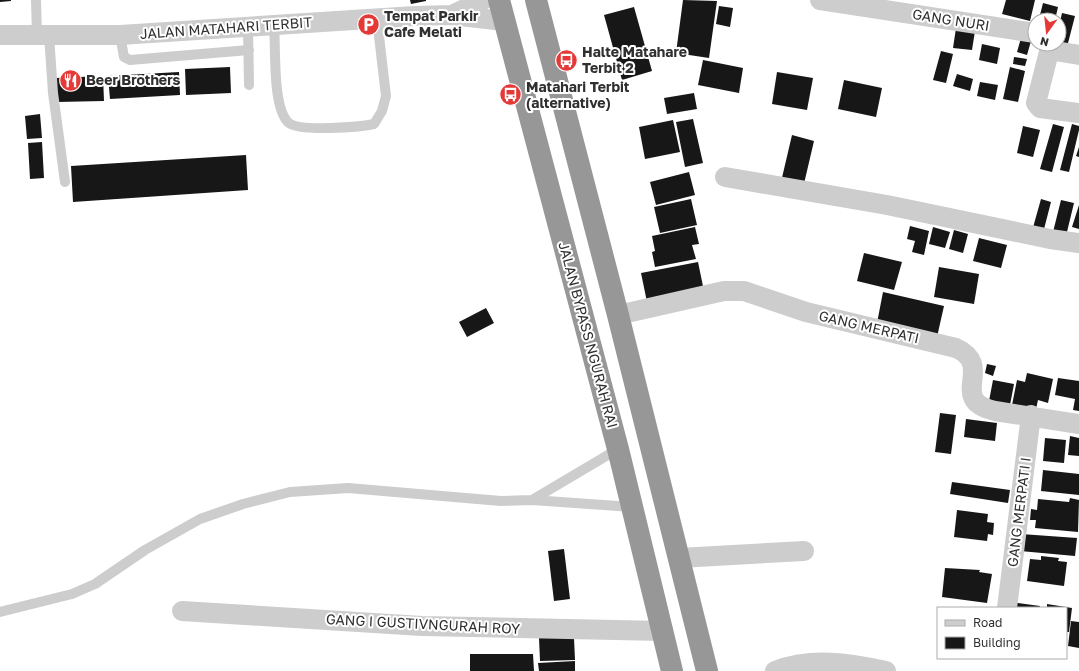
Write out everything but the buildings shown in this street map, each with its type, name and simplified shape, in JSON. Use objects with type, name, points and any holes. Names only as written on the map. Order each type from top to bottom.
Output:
[{"type":"highway","points":[[502,11],[536,0],[618,315],[707,671]]},
{"type":"highway","name":"JALAN BYPASS NGURAH RAI","points":[[502,11],[618,449],[672,671]]},
{"type":"street","name":"JALAN MATAHARI TERBIT","points":[[452,15],[483,0]]},
{"type":"street","name":"GANG NURI","points":[[820,0],[1027,32]]},
{"type":"street","name":"JALAN MATAHARI TERBIT","points":[[0,35],[120,35],[502,11]]},
{"type":"street","points":[[1049,52],[1036,104],[1040,108],[1079,113]]},
{"type":"street","points":[[1066,52],[1079,56]]},
{"type":"street","points":[[725,177],[887,205],[1050,239],[1079,243]]},
{"type":"street","name":"GANG MERPATI","points":[[618,315],[724,291],[744,291],[806,312],[960,350],[964,352],[972,362],[972,396],[975,403],[985,409],[1032,415],[1079,424]]},
{"type":"street","name":"GANG MERPATI I","points":[[1007,607],[1032,415]]},
{"type":"street","points":[[679,558],[804,551]]},
{"type":"street","name":"GANG I GUSTIVNGURAH ROY","points":[[182,611],[422,626],[663,631]]},
{"type":"street","points":[[775,671],[805,663],[831,662],[886,671]]},
{"type":"lane","points":[[36,0],[53,93],[64,182]]},
{"type":"lane","points":[[274,25],[278,100],[282,115],[290,124],[304,128],[357,127],[374,124],[382,111],[386,96],[377,19]]},
{"type":"lane","points":[[248,28],[249,85]]},
{"type":"lane","points":[[120,35],[124,57],[130,60],[249,50]]},
{"type":"lane","points":[[532,500],[618,449]]},
{"type":"lane","points":[[0,612],[72,594],[95,584],[145,550],[200,519],[243,504],[290,492],[348,488],[501,501],[532,500],[632,507]]},
{"type":"place","name":"Tempat Parkir Cafe Melati","points":[[369,24]]},
{"type":"place","name":"Halte Matahare Terbit 2","points":[[567,60]]},
{"type":"place","name":"Beer Brothers","points":[[70,80]]},
{"type":"place","name":"Matahari Terbit (alternative)","points":[[511,95]]}]
